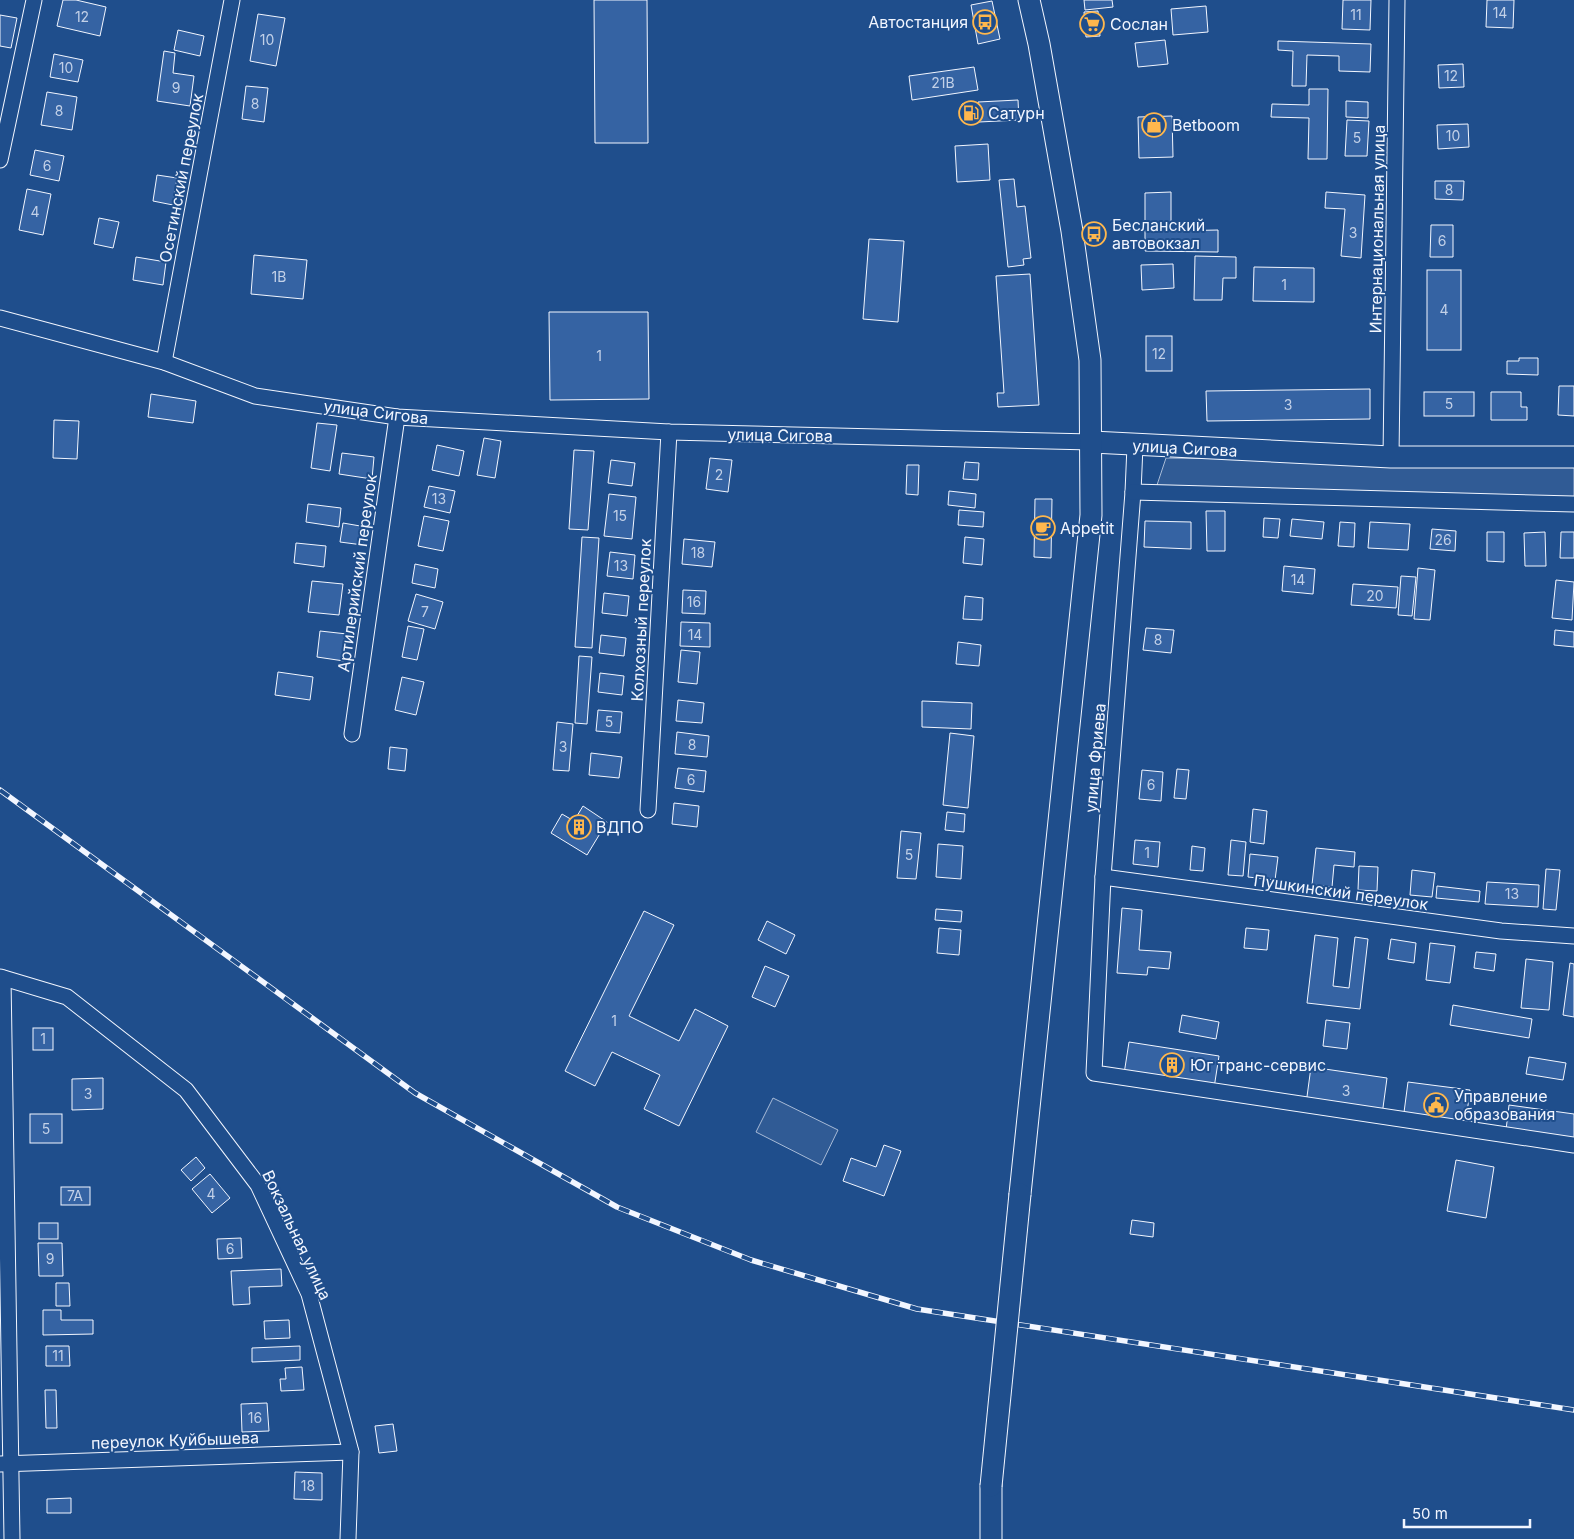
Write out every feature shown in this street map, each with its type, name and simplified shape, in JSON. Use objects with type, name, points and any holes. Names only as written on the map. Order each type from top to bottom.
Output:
[{"type":"main road","points":[[991,1539],[992,1486],[1020,1194],[1091,515],[1090,360],[1072,231],[1039,44],[1029,0]]},
{"type":"main road","name":"улица Сигова","points":[[1092,442],[1135,446],[1391,458],[1574,457]]},
{"type":"street","points":[[0,160],[34,0]]},
{"type":"street","name":"Осетинский переулок","points":[[164,362],[232,0]]},
{"type":"street","name":"Интернациональная улица","points":[[1391,458],[1397,0]]},
{"type":"street","name":"улица Сигова","points":[[0,318],[164,362],[255,396],[397,417],[668,432],[1092,442]]},
{"type":"street","name":"Артилерийский переулок","points":[[352,734],[397,417]]},
{"type":"street","name":"Колхозный переулок","points":[[648,810],[668,432]]},
{"type":"street","name":"улица Фриева","points":[[1135,446],[1103,877],[1094,1073],[1574,1145]]},
{"type":"street","points":[[1133,492],[1574,504]]},
{"type":"street","name":"Пушкинский переулок","points":[[1103,877],[1501,931],[1574,936]]},
{"type":"street","points":[[2,978],[5,1464],[12,1539]]},
{"type":"street","name":"Вокзальная улица","points":[[2,978],[67,997],[186,1090],[258,1185],[309,1294],[351,1452],[348,1539]]},
{"type":"street","name":"переулок Куйбышева","points":[[5,1464],[351,1452]]},
{"type":"shaded area","points":[[1166,458],[1574,463],[1574,498],[1156,488]]},
{"type":"shaded area","points":[[773,1098],[838,1130],[821,1165],[756,1132]]},
{"type":"building","points":[[63,0],[76,0],[106,7],[100,36],[57,26]]},
{"type":"building","points":[[594,0],[647,0],[648,143],[595,143]]},
{"type":"building","points":[[1084,0],[1112,0],[1113,7],[1085,10]]},
{"type":"building","points":[[1343,0],[1371,0],[1370,30],[1342,29]]},
{"type":"building","points":[[1487,0],[1514,0],[1513,28],[1486,27]]},
{"type":"building","name":"Автостанция","points":[[992,1],[1000,39],[978,44],[971,5]]},
{"type":"building","points":[[1206,6],[1208,32],[1173,35],[1171,9]]},
{"type":"building","name":"Сослан","points":[[1098,11],[1100,36],[1086,37],[1084,12]]},
{"type":"building","points":[[258,14],[285,18],[276,66],[250,61]]},
{"type":"building","points":[[0,15],[17,18],[11,48],[0,46]]},
{"type":"building","points":[[178,30],[204,36],[200,56],[174,50]]},
{"type":"building","points":[[1165,40],[1168,64],[1138,67],[1135,43]]},
{"type":"building","points":[[1278,41],[1371,44],[1370,72],[1339,71],[1339,56],[1307,55],[1306,86],[1292,86],[1293,51],[1278,50]]},
{"type":"building","points":[[164,51],[175,53],[173,73],[194,76],[190,106],[157,101]]},
{"type":"building","points":[[54,54],[83,60],[78,82],[50,77]]},
{"type":"building","points":[[1463,64],[1464,87],[1439,88],[1438,65]]},
{"type":"building","points":[[974,67],[978,90],[912,100],[909,76]]},
{"type":"building","points":[[246,86],[268,88],[264,122],[242,119]]},
{"type":"building","points":[[1309,89],[1328,89],[1327,159],[1308,159],[1309,118],[1271,117],[1272,104],[1309,105]]},
{"type":"building","points":[[47,92],[77,97],[72,130],[41,125]]},
{"type":"building","points":[[1018,100],[1019,120],[979,122],[978,102]]},
{"type":"building","points":[[1346,101],[1368,102],[1368,118],[1346,117]]},
{"type":"building","points":[[977,103],[978,119],[963,120],[962,104]]},
{"type":"building","points":[[1172,116],[1173,157],[1139,158],[1138,117]]},
{"type":"building","points":[[1347,120],[1369,121],[1367,156],[1345,156]]},
{"type":"building","points":[[1468,124],[1469,147],[1438,149],[1437,125]]},
{"type":"building","points":[[988,144],[990,180],[957,182],[955,146]]},
{"type":"building","points":[[35,150],[64,156],[59,181],[30,175]]},
{"type":"building","points":[[157,175],[177,178],[173,205],[153,201]]},
{"type":"building","points":[[1014,179],[1017,207],[1025,206],[1031,258],[1023,259],[1024,265],[1008,267],[999,180]]},
{"type":"building","points":[[1435,181],[1464,181],[1463,200],[1435,199]]},
{"type":"building","points":[[27,189],[51,194],[43,235],[19,230]]},
{"type":"building","points":[[1171,192],[1171,231],[1218,230],[1218,252],[1145,251],[1145,193]]},
{"type":"building","points":[[1326,192],[1365,195],[1361,258],[1341,256],[1345,209],[1325,208]]},
{"type":"building","points":[[99,218],[119,222],[113,248],[94,244]]},
{"type":"building","points":[[1431,225],[1453,225],[1453,257],[1430,257]]},
{"type":"building","points":[[869,239],[904,241],[898,322],[863,319]]},
{"type":"building","points":[[254,255],[307,260],[303,299],[251,294]]},
{"type":"building","points":[[1195,256],[1236,257],[1236,278],[1223,278],[1222,300],[1194,300]]},
{"type":"building","points":[[136,257],[166,262],[163,285],[133,280]]},
{"type":"building","points":[[1173,264],[1174,288],[1142,290],[1141,265]]},
{"type":"building","points":[[1254,267],[1314,268],[1314,302],[1253,301]]},
{"type":"building","points":[[1427,270],[1461,270],[1461,350],[1427,350]]},
{"type":"building","points":[[1030,274],[1039,405],[998,407],[997,393],[1004,393],[996,276]]},
{"type":"building","points":[[549,312],[648,312],[649,399],[550,400]]},
{"type":"building","points":[[1146,336],[1172,336],[1172,371],[1146,371]]},
{"type":"building","points":[[1519,358],[1538,358],[1538,375],[1507,374],[1507,361],[1519,361]]},
{"type":"building","points":[[1559,386],[1574,386],[1574,416],[1558,415]]},
{"type":"building","points":[[1370,389],[1370,419],[1207,421],[1206,391]]},
{"type":"building","points":[[1424,392],[1474,392],[1474,416],[1424,416]]},
{"type":"building","points":[[1491,392],[1521,392],[1521,407],[1527,407],[1527,420],[1491,420]]},
{"type":"building","points":[[151,394],[196,401],[193,423],[148,417]]},
{"type":"building","points":[[54,420],[79,421],[77,459],[53,458]]},
{"type":"building","points":[[317,423],[337,425],[330,471],[311,468]]},
{"type":"building","points":[[484,438],[501,441],[495,478],[477,475]]},
{"type":"building","points":[[437,445],[464,451],[459,476],[432,470]]},
{"type":"building","points":[[574,450],[594,451],[588,530],[569,529]]},
{"type":"building","points":[[342,453],[374,457],[372,479],[339,474]]},
{"type":"building","points":[[710,458],[732,460],[728,492],[706,489]]},
{"type":"building","points":[[611,460],[635,463],[632,486],[608,483]]},
{"type":"building","points":[[965,462],[979,463],[978,480],[963,479]]},
{"type":"building","points":[[907,465],[919,465],[918,495],[906,494]]},
{"type":"building","points":[[429,486],[455,491],[450,513],[424,507]]},
{"type":"building","points":[[949,491],[976,494],[975,508],[948,505]]},
{"type":"building","points":[[609,494],[636,497],[632,539],[604,536]]},
{"type":"building","name":"Appetit","points":[[1035,499],[1052,499],[1051,558],[1034,557]]},
{"type":"building","points":[[308,504],[341,508],[339,527],[306,522]]},
{"type":"building","points":[[959,510],[984,512],[983,527],[958,525]]},
{"type":"building","points":[[1206,511],[1225,511],[1225,551],[1207,551]]},
{"type":"building","points":[[424,516],[449,521],[443,551],[418,546]]},
{"type":"building","points":[[1264,518],[1280,519],[1278,538],[1263,537]]},
{"type":"building","points":[[1292,519],[1324,522],[1322,539],[1290,536]]},
{"type":"building","points":[[1145,521],[1191,522],[1191,549],[1144,547]]},
{"type":"building","points":[[1340,522],[1355,523],[1354,547],[1338,546]]},
{"type":"building","points":[[1370,522],[1410,524],[1408,550],[1368,548]]},
{"type":"building","points":[[343,523],[366,527],[363,545],[340,542]]},
{"type":"building","points":[[1432,529],[1456,531],[1455,551],[1430,549]]},
{"type":"building","points":[[1487,532],[1504,532],[1504,562],[1487,561]]},
{"type":"building","points":[[1545,532],[1546,566],[1525,566],[1524,533]]},
{"type":"building","points":[[1561,532],[1574,532],[1574,558],[1560,558]]},
{"type":"building","points":[[582,537],[599,538],[592,648],[575,647]]},
{"type":"building","points":[[965,537],[984,539],[982,565],[963,563]]},
{"type":"building","points":[[684,539],[715,542],[712,567],[682,564]]},
{"type":"building","points":[[296,543],[326,546],[324,567],[294,563]]},
{"type":"building","points":[[610,552],[635,555],[633,579],[607,576]]},
{"type":"building","points":[[415,564],[438,569],[435,588],[412,583]]},
{"type":"building","points":[[1284,566],[1315,569],[1313,594],[1282,591]]},
{"type":"building","points":[[1418,568],[1435,570],[1430,620],[1414,619]]},
{"type":"building","points":[[1401,576],[1416,577],[1412,616],[1398,615]]},
{"type":"building","points":[[1556,580],[1574,582],[1572,620],[1552,618]]},
{"type":"building","points":[[312,581],[343,584],[339,615],[308,612]]},
{"type":"building","points":[[1353,584],[1398,587],[1396,608],[1351,605]]},
{"type":"building","points":[[683,590],[706,591],[705,614],[682,613]]},
{"type":"building","points":[[604,593],[629,596],[627,616],[602,613]]},
{"type":"building","points":[[416,594],[443,602],[435,629],[408,621]]},
{"type":"building","points":[[965,596],[983,598],[982,620],[963,619]]},
{"type":"building","points":[[681,622],[710,623],[710,647],[680,646]]},
{"type":"building","points":[[408,626],[424,629],[417,660],[402,657]]},
{"type":"building","points":[[1146,628],[1174,630],[1171,653],[1143,650]]},
{"type":"building","points":[[1555,630],[1574,632],[1574,647],[1554,645]]},
{"type":"building","points":[[320,631],[347,634],[344,661],[317,657]]},
{"type":"building","points":[[601,635],[626,638],[624,656],[599,653]]},
{"type":"building","points":[[958,642],[981,645],[979,666],[956,664]]},
{"type":"building","points":[[681,650],[700,652],[697,684],[678,682]]},
{"type":"building","points":[[579,656],[592,657],[587,724],[575,723]]},
{"type":"building","points":[[278,672],[313,677],[310,700],[275,695]]},
{"type":"building","points":[[600,673],[624,676],[622,695],[598,692]]},
{"type":"building","points":[[402,677],[424,682],[416,715],[395,710]]},
{"type":"building","points":[[678,700],[704,703],[702,723],[676,721]]},
{"type":"building","points":[[922,701],[972,703],[971,729],[922,727]]},
{"type":"building","points":[[598,710],[622,712],[620,733],[596,731]]},
{"type":"building","points":[[557,722],[573,724],[569,771],[553,770]]},
{"type":"building","points":[[677,732],[709,736],[707,757],[675,754]]},
{"type":"building","points":[[950,733],[974,736],[968,808],[943,805]]},
{"type":"building","points":[[390,747],[407,749],[405,771],[388,769]]},
{"type":"building","points":[[591,753],[622,757],[619,778],[589,775]]},
{"type":"building","points":[[678,768],[706,771],[704,792],[675,788]]},
{"type":"building","points":[[1177,769],[1189,770],[1186,799],[1174,798]]},
{"type":"building","points":[[1142,770],[1163,772],[1161,801],[1139,799]]},
{"type":"building","points":[[674,803],[699,806],[697,827],[672,824]]},
{"type":"building","name":"ВДПО","points":[[583,806],[607,822],[587,855],[551,833],[562,814],[574,821]]},
{"type":"building","points":[[1253,809],[1267,811],[1264,844],[1250,842]]},
{"type":"building","points":[[947,812],[965,814],[964,832],[945,830]]},
{"type":"building","points":[[901,831],[921,833],[916,879],[897,878]]},
{"type":"building","points":[[1135,840],[1160,842],[1158,867],[1133,864]]},
{"type":"building","points":[[1231,840],[1246,842],[1243,876],[1228,875]]},
{"type":"building","points":[[938,844],[963,846],[961,879],[936,877]]},
{"type":"building","points":[[1192,846],[1205,848],[1203,871],[1190,870]]},
{"type":"building","points":[[1316,848],[1355,852],[1354,867],[1334,865],[1332,887],[1312,885]]},
{"type":"building","points":[[1250,854],[1278,857],[1275,880],[1248,877]]},
{"type":"building","points":[[1359,866],[1378,867],[1377,891],[1358,890]]},
{"type":"building","points":[[1546,869],[1560,870],[1556,910],[1543,909]]},
{"type":"building","points":[[1412,870],[1435,873],[1432,897],[1410,895]]},
{"type":"building","points":[[1487,882],[1539,885],[1538,907],[1485,904]]},
{"type":"building","points":[[1437,886],[1480,891],[1479,902],[1436,898]]},
{"type":"building","points":[[1122,908],[1142,910],[1139,950],[1171,952],[1169,969],[1148,967],[1147,975],[1117,973]]},
{"type":"building","points":[[936,909],[962,911],[961,922],[935,920]]},
{"type":"building","points":[[644,911],[674,925],[629,1016],[679,1041],[695,1009],[728,1026],[679,1126],[644,1109],[660,1075],[612,1052],[595,1086],[565,1071]]},
{"type":"building","points":[[767,921],[795,935],[786,954],[758,940]]},
{"type":"building","points":[[939,928],[961,930],[959,955],[937,953]]},
{"type":"building","points":[[1246,928],[1269,930],[1267,950],[1244,948]]},
{"type":"building","points":[[1315,935],[1338,938],[1333,986],[1349,988],[1355,937],[1368,939],[1360,1009],[1307,1003]]},
{"type":"building","points":[[1391,939],[1416,943],[1414,963],[1388,959]]},
{"type":"building","points":[[1430,943],[1455,946],[1450,983],[1426,980]]},
{"type":"building","points":[[1476,952],[1496,954],[1494,971],[1474,968]]},
{"type":"building","points":[[1526,959],[1553,962],[1549,1010],[1521,1008]]},
{"type":"building","points":[[1570,963],[1574,964],[1574,1017],[1563,1015]]},
{"type":"building","points":[[765,966],[789,976],[775,1007],[752,997]]},
{"type":"building","points":[[1453,1005],[1532,1019],[1529,1038],[1450,1025]]},
{"type":"building","points":[[1182,1015],[1219,1022],[1216,1039],[1179,1032]]},
{"type":"building","points":[[1326,1020],[1350,1023],[1347,1049],[1323,1046]]},
{"type":"building","points":[[33,1028],[53,1028],[53,1050],[33,1050]]},
{"type":"building","name":"Юг транс-сервис","points":[[1129,1042],[1219,1056],[1214,1088],[1124,1074]]},
{"type":"building","points":[[1529,1057],[1566,1063],[1563,1080],[1526,1074]]},
{"type":"building","points":[[1311,1067],[1387,1078],[1382,1115],[1306,1104]]},
{"type":"building","points":[[103,1078],[103,1109],[72,1110],[72,1079]]},
{"type":"building","name":"Управление образования","points":[[1408,1082],[1470,1090],[1465,1128],[1403,1120]]},
{"type":"building","points":[[1509,1105],[1574,1114],[1574,1139],[1506,1130]]},
{"type":"building","points":[[30,1114],[62,1114],[62,1143],[30,1143]]},
{"type":"building","points":[[884,1145],[901,1151],[884,1196],[843,1181],[851,1158],[876,1167]]},
{"type":"building","points":[[196,1157],[205,1168],[191,1181],[181,1170]]},
{"type":"building","points":[[1456,1160],[1494,1167],[1486,1218],[1447,1211]]},
{"type":"building","points":[[210,1174],[230,1198],[212,1213],[192,1189]]},
{"type":"building","points":[[61,1187],[90,1187],[90,1205],[61,1205]]},
{"type":"building","points":[[1132,1220],[1154,1223],[1153,1237],[1130,1234]]},
{"type":"building","points":[[39,1223],[58,1223],[58,1239],[39,1239]]},
{"type":"building","points":[[241,1238],[242,1258],[218,1259],[217,1239]]},
{"type":"building","points":[[38,1243],[62,1243],[63,1276],[39,1276]]},
{"type":"building","points":[[281,1269],[282,1286],[249,1287],[250,1304],[233,1305],[231,1271]]},
{"type":"building","points":[[56,1283],[69,1283],[70,1306],[56,1306]]},
{"type":"building","points":[[43,1310],[61,1310],[61,1320],[93,1320],[93,1334],[43,1335]]},
{"type":"building","points":[[289,1320],[290,1338],[265,1339],[264,1321]]},
{"type":"building","points":[[46,1346],[69,1346],[70,1366],[46,1366]]},
{"type":"building","points":[[300,1346],[300,1360],[252,1362],[252,1348]]},
{"type":"building","points":[[302,1367],[304,1390],[281,1391],[280,1379],[286,1379],[285,1368]]},
{"type":"building","points":[[45,1390],[56,1390],[57,1428],[46,1428]]},
{"type":"building","points":[[267,1403],[269,1431],[242,1432],[241,1404]]},
{"type":"building","points":[[393,1424],[397,1451],[379,1453],[375,1426]]},
{"type":"building","points":[[295,1472],[322,1473],[322,1500],[294,1499]]},
{"type":"building","points":[[71,1498],[71,1513],[47,1513],[47,1499]]},
{"type":"railway","points":[[0,790],[415,1093],[617,1207],[751,1260],[917,1309],[1574,1410]]},
{"type":"place","name":"Автостанция","points":[[985,22]]},
{"type":"place","name":"Сослан","points":[[1092,24]]},
{"type":"place","name":"Сатурн","points":[[971,113]]},
{"type":"place","name":"Betboom","points":[[1154,125]]},
{"type":"place","name":"Бесланский автовокзал","points":[[1094,234]]},
{"type":"place","name":"Appetit","points":[[1043,528]]},
{"type":"place","name":"ВДПО","points":[[579,827]]},
{"type":"place","name":"Юг транс-сервис","points":[[1172,1065]]},
{"type":"place","name":"Управление образования","points":[[1436,1105]]}]
